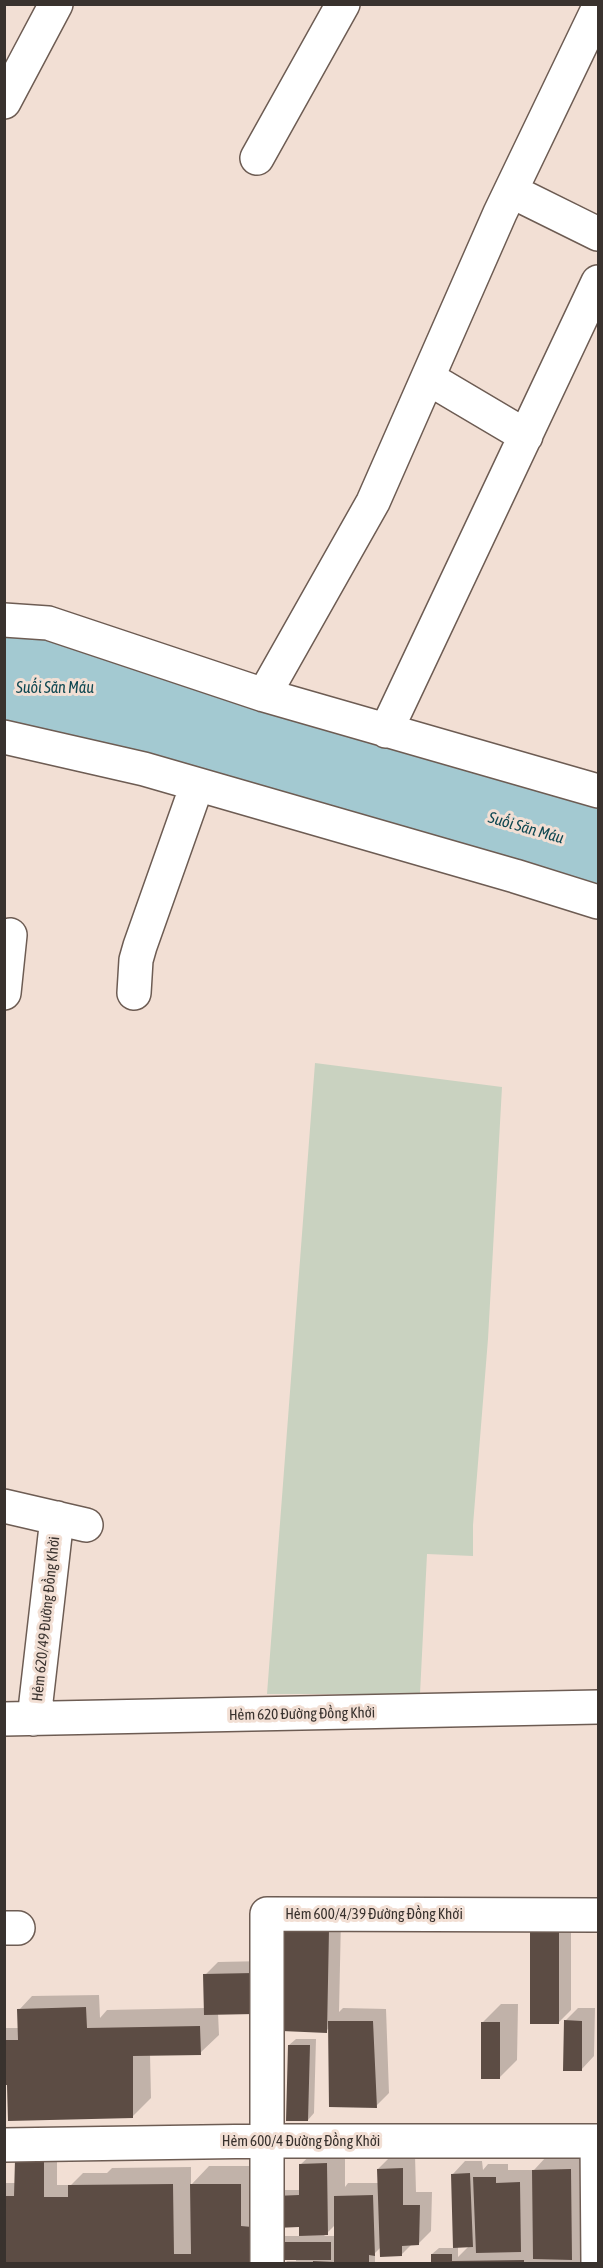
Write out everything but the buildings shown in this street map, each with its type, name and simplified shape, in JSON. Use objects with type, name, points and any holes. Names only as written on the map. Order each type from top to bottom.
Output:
[{"type":"street","points":[[4,102],[57,4]]},
{"type":"street","points":[[257,158],[343,4]]},
{"type":"street","points":[[264,695],[373,502],[511,190],[598,9]]},
{"type":"street","points":[[511,190],[598,234]]},
{"type":"street","points":[[386,731],[598,282]]},
{"type":"street","points":[[428,378],[526,436]]},
{"type":"street","points":[[4,620],[48,623],[264,695],[598,791]]},
{"type":"street","points":[[4,737],[144,769],[598,902]]},
{"type":"street","points":[[134,993],[137,953],[197,785]]},
{"type":"street","points":[[4,993],[10,935]]},
{"type":"street","name":"Hẻm 620/49 Đường Đồng Khởi","points":[[4,1506],[71,1522],[19,1719]]},
{"type":"street","name":"Hẻm 620 Đường Đồng Khởi","points":[[19,1719],[598,1707]]},
{"type":"street","name":"Hẻm 600/4/39 Đường Đồng Khởi","points":[[268,2140],[267,1914],[598,1915]]},
{"type":"street","points":[[267,2264],[268,2140]]},
{"type":"street","name":"Hẻm 600/4 Đường Đồng Khởi","points":[[4,2145],[268,2140],[598,2141]]},
{"type":"street","points":[[598,2141],[598,2264]]},
{"type":"green space","points":[[315,1063],[502,1087],[488,1339],[473,1525],[473,1556],[427,1554],[420,1694],[267,1694]]},
{"type":"water","name":"Suối Săn Máu","points":[[4,631],[47,634],[598,803],[598,890],[5,726]]}]
